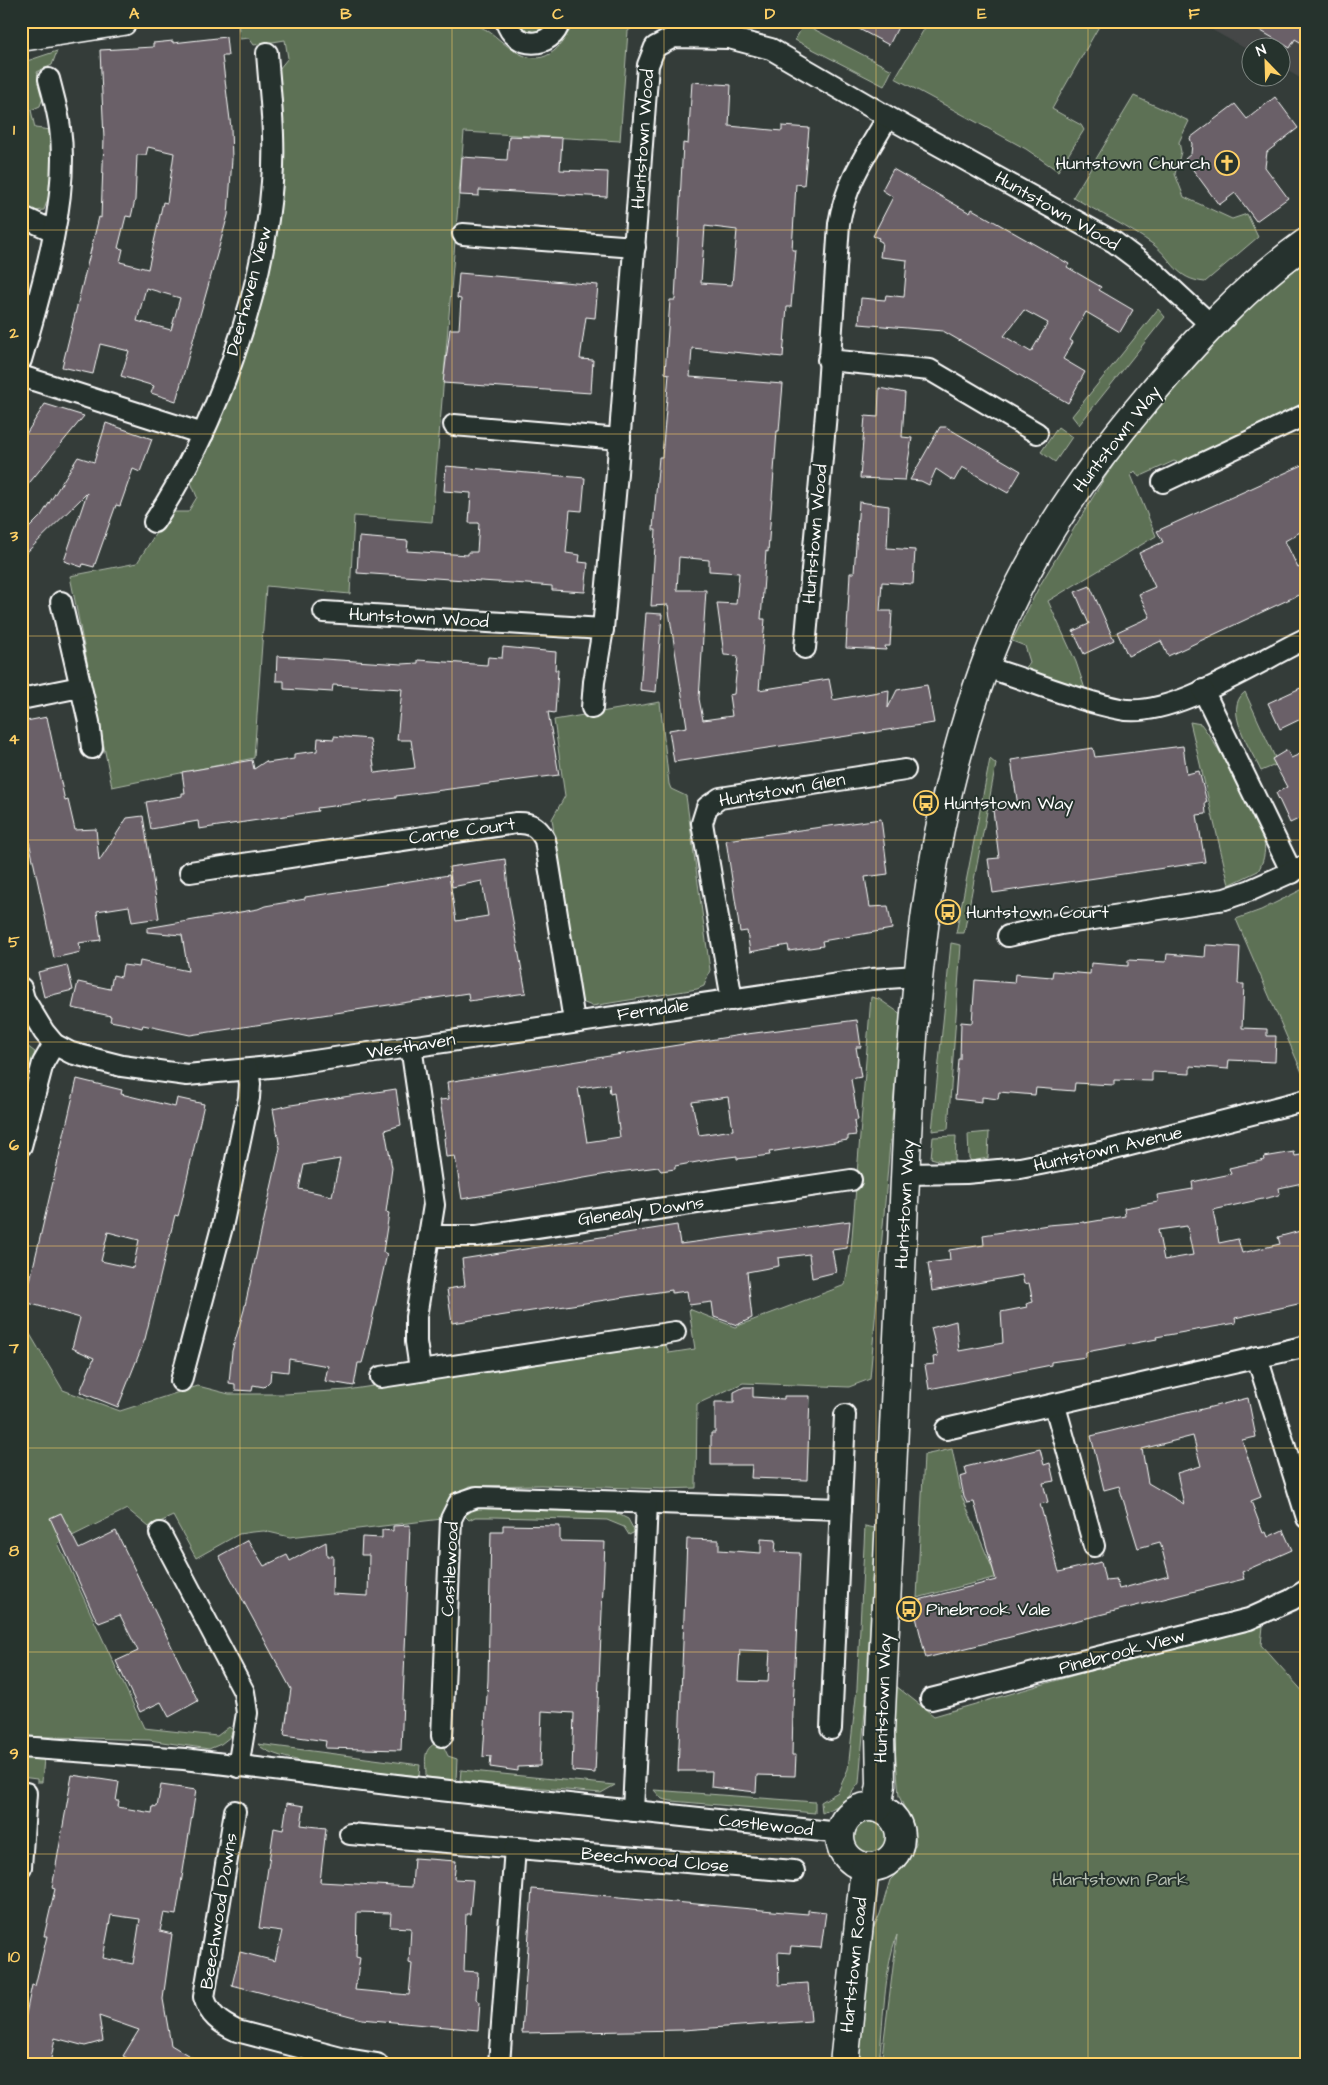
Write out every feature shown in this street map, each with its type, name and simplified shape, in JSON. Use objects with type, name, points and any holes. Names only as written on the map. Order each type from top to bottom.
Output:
[{"type":"street","points":[[34,30],[123,21]]},
{"type":"street","points":[[506,21],[510,30],[518,39],[534,44],[550,38],[560,21]]},
{"type":"street","name":"Huntstown Wood","points":[[592,708],[594,682],[603,629],[620,439],[648,64],[655,47],[663,41],[674,37],[690,36],[729,38],[771,49],[888,117],[1114,242],[1154,272],[1212,326]]},
{"type":"street","name":"Deerhaven View","points":[[154,522],[193,458],[203,434],[240,333],[267,232],[273,180],[267,53]]},
{"type":"street","points":[[21,360],[53,231],[61,185],[60,128],[49,79]]},
{"type":"street","name":"Huntstown Wood","points":[[805,648],[827,402],[837,234],[844,197],[888,117]]},
{"type":"street","points":[[21,216],[53,231]]},
{"type":"street","points":[[463,234],[635,248]]},
{"type":"street","name":"Huntstown Way","points":[[877,1808],[881,1785],[880,1733],[906,1174],[918,976],[934,849],[946,795],[966,723],[985,667],[1018,590],[1072,497],[1110,443],[1212,326],[1248,289],[1281,260],[1307,242]]},
{"type":"street","points":[[828,360],[930,370],[1037,432]]},
{"type":"street","points":[[21,376],[203,434]]},
{"type":"street","points":[[1163,482],[1307,414]]},
{"type":"street","points":[[454,425],[620,439]]},
{"type":"street","points":[[61,602],[89,722],[92,748]]},
{"type":"street","name":"Huntstown Wood","points":[[324,612],[603,629]]},
{"type":"street","points":[[985,667],[1121,710],[1151,709],[1170,704],[1203,690],[1307,638]]},
{"type":"street","points":[[21,699],[80,686]]},
{"type":"street","points":[[1008,936],[1060,924],[1219,900],[1251,890],[1299,869],[1203,690]]},
{"type":"street","name":"Huntstown Glen","points":[[732,1000],[702,823],[706,807],[720,798],[905,770]]},
{"type":"street","name":"Carne Court","points":[[190,872],[516,823],[531,824],[540,832],[545,840],[574,1021]]},
{"type":"street","name":"Ferndale","points":[[574,1021],[872,979],[918,976]]},
{"type":"street","name":"Westhaven","points":[[21,988],[34,1018],[54,1044],[71,1053],[122,1066],[187,1075],[248,1070],[574,1021]]},
{"type":"street","points":[[21,1146],[42,1063],[54,1044]]},
{"type":"street","points":[[411,1046],[434,1205],[431,1236],[416,1317],[416,1342],[420,1369]]},
{"type":"street","points":[[181,1381],[222,1227],[249,1098],[248,1070]]},
{"type":"street","name":"Huntstown Avenue","points":[[906,1174],[1020,1168],[1106,1151],[1307,1100]]},
{"type":"street","name":"Glenealy Downs","points":[[431,1236],[477,1236],[851,1180]]},
{"type":"street","points":[[381,1377],[420,1369],[675,1332]]},
{"type":"street","points":[[946,1430],[1307,1346]]},
{"type":"street","points":[[1257,1357],[1307,1518]]},
{"type":"street","points":[[1055,1406],[1094,1546]]},
{"type":"street","points":[[831,1729],[845,1415]]},
{"type":"street","name":"Castlewood","points":[[442,1736],[451,1519],[459,1503],[477,1497],[841,1509]]},
{"type":"street","points":[[633,1811],[647,1503]]},
{"type":"street","points":[[160,1533],[244,1692],[247,1713],[238,1767]]},
{"type":"street","name":"Pinebrook View","points":[[931,1700],[1240,1621],[1291,1600],[1307,1590]]},
{"type":"street","name":"Castlewood","points":[[21,1747],[134,1754],[840,1833]]},
{"type":"street","points":[[21,1867],[26,1793]]},
{"type":"street","points":[[867,1807],[877,1808],[893,1817],[900,1834],[899,1843],[891,1859],[883,1864],[865,1867],[849,1859],[843,1851],[840,1833],[849,1815],[867,1807]]},
{"type":"street","name":"Beechwood Downs","points":[[235,1811],[204,1996],[210,2012],[226,2026],[237,2031],[336,2057],[376,2064]]},
{"type":"street","name":"Beechwood Close","points":[[350,1834],[794,1871]]},
{"type":"street","points":[[499,2064],[515,1848]]},
{"type":"street","name":"Hartstown Road","points":[[844,2064],[865,1867]]},
{"type":"shaded area","points":[[1196,21],[1307,21],[1307,82],[1290,72],[1290,38],[1240,38],[1240,45]]},
{"type":"green space","points":[[238,21],[466,21],[489,32],[516,52],[538,58],[554,51],[578,21],[642,21],[628,31],[620,141],[464,132],[432,522],[354,516],[350,594],[266,586],[254,758],[112,787],[70,576],[137,563],[166,517],[174,512],[188,512],[197,497],[190,480],[193,471],[207,453],[221,419],[246,343],[279,69],[288,58],[285,40],[254,45],[249,38],[240,39]]},
{"type":"green space","points":[[517,21],[549,21],[542,29],[533,32],[524,29]]},
{"type":"green space","points":[[929,21],[1102,21],[1052,109],[1081,125],[1084,130],[1058,171],[1026,149],[895,78]]},
{"type":"green space","points":[[804,24],[892,70],[884,86],[795,40]]},
{"type":"green space","points":[[57,51],[52,65],[37,72],[44,95],[40,106],[31,110],[35,128],[51,130],[55,178],[44,210],[32,211],[21,206],[21,63]]},
{"type":"green space","points":[[1134,96],[1189,121],[1179,142],[1181,152],[1175,174],[1184,197],[1232,219],[1247,214],[1258,237],[1205,282],[1187,277],[1154,245],[1073,197]]},
{"type":"green space","points":[[1307,258],[1307,401],[1179,463],[1174,461],[1139,477],[1135,471],[1131,475],[1156,536],[1048,601],[1076,662],[1086,692],[1025,669],[1030,662],[1025,646],[1012,641],[1040,585],[1102,482],[1161,394],[1213,341]]},
{"type":"green space","points":[[1158,309],[1165,317],[1079,425],[1072,416]]},
{"type":"green space","points":[[1058,427],[1072,437],[1055,462],[1041,452]]},
{"type":"green space","points":[[1245,692],[1278,764],[1261,771],[1246,742],[1238,719],[1239,699]]},
{"type":"green space","points":[[660,702],[669,784],[671,789],[686,796],[710,970],[704,986],[697,989],[592,1006],[582,1002],[578,996],[552,819],[565,796],[554,720]]},
{"type":"green space","points":[[1190,722],[1201,724],[1217,748],[1246,798],[1264,842],[1264,857],[1258,871],[1229,885]]},
{"type":"green space","points":[[990,759],[996,764],[964,933],[956,933]]},
{"type":"green space","points":[[1307,887],[1307,1075],[1304,1077],[1236,919],[1261,910]]},
{"type":"green space","points":[[951,943],[961,945],[948,1129],[932,1131]]},
{"type":"green space","points":[[871,997],[879,999],[901,1014],[870,1379],[849,1387],[743,1383],[697,1404],[696,1488],[661,1489],[541,1485],[470,1486],[459,1493],[442,1519],[290,1537],[264,1531],[239,1534],[196,1558],[173,1516],[149,1527],[127,1509],[58,1543],[144,1728],[217,1736],[229,1727],[233,1730],[230,1737],[221,1744],[209,1749],[149,1740],[21,1736],[21,1319],[63,1390],[120,1411],[198,1386],[229,1394],[285,1394],[347,1390],[658,1342],[665,1343],[669,1353],[695,1349],[689,1309],[735,1327],[845,1285],[851,1250]]},
{"type":"green space","points":[[27,1046],[35,1052],[21,1110],[21,1047]]},
{"type":"green space","points":[[989,1132],[988,1158],[971,1161],[969,1158],[968,1134]]},
{"type":"green space","points":[[956,1136],[955,1161],[941,1161],[931,1158],[933,1137]]},
{"type":"green space","points":[[952,1449],[962,1497],[997,1579],[993,1578],[917,1598],[924,1455]]},
{"type":"green space","points":[[483,1506],[612,1511],[628,1519],[635,1532],[629,1535],[624,1527],[607,1520],[475,1517],[469,1520],[465,1516],[471,1510]]},
{"type":"green space","points":[[865,1526],[875,1528],[866,1698],[859,1783],[844,1803],[822,1813],[821,1802],[838,1792],[848,1769],[857,1688]]},
{"type":"green space","name":"Hartstown Park","points":[[1263,1626],[1261,1645],[1307,1696],[1307,2064],[881,2064],[897,1935],[889,1964],[879,2064],[857,2064],[869,1938],[880,1914],[890,1880],[908,1862],[916,1843],[913,1827],[899,1796],[893,1722],[896,1686],[934,1716],[1075,1675]]},
{"type":"green space","points":[[441,1741],[448,1756],[457,1759],[456,1780],[426,1777],[425,1759],[427,1750]]},
{"type":"green space","points":[[258,1744],[420,1765],[419,1776],[359,1770],[308,1762],[268,1751]]},
{"type":"green space","points":[[21,1758],[44,1758],[42,1782],[37,1782],[37,1779],[21,1777]]},
{"type":"green space","points":[[461,1770],[615,1785],[601,1793],[460,1781]]},
{"type":"green space","points":[[654,1790],[815,1802],[815,1813],[671,1801],[662,1799]]},
{"type":"green space","points":[[871,1818],[885,1823],[890,1837],[885,1851],[871,1856],[857,1851],[852,1837],[857,1823]]},
{"type":"building","points":[[844,21],[901,21],[889,45]]},
{"type":"building","points":[[1244,21],[1307,21],[1307,46],[1295,39],[1290,48],[1290,38],[1273,38]]},
{"type":"building","points":[[226,37],[228,56],[222,56],[231,128],[232,159],[228,215],[176,401],[151,393],[154,386],[121,376],[129,351],[100,344],[93,374],[62,367],[99,217],[101,218],[104,139],[100,50],[153,47],[153,43],[173,41],[173,43]],"holes":[[[148,147],[174,153],[167,203],[163,202],[148,269],[120,262],[123,249],[118,248],[126,216],[131,217],[135,200],[137,155],[146,155]],[[146,288],[180,298],[171,330],[137,321]]]},
{"type":"building","points":[[692,82],[731,85],[729,126],[782,131],[782,126],[809,128],[804,185],[796,184],[792,250],[796,250],[791,307],[787,307],[783,357],[692,348],[690,377],[783,384],[779,431],[777,431],[768,552],[766,551],[761,619],[765,619],[759,690],[829,679],[833,700],[889,690],[888,708],[897,690],[927,685],[934,723],[674,762],[669,730],[687,727],[668,605],[651,606],[656,530],[653,530],[654,516],[659,457],[662,457],[669,374],[665,373],[670,300],[675,300],[683,143],[688,144]],"holes":[[[705,226],[737,230],[732,285],[701,283]],[[679,557],[709,560],[709,571],[739,573],[736,604],[717,603],[724,655],[738,656],[734,694],[729,695],[732,716],[703,720],[699,699],[706,590],[677,590]]]},
{"type":"building","name":"Huntstown Church","points":[[1275,97],[1298,128],[1267,152],[1265,167],[1288,198],[1256,221],[1235,193],[1219,205],[1185,159],[1191,154],[1192,144],[1190,138],[1235,104],[1247,119]]},
{"type":"building","points":[[509,136],[562,138],[560,170],[608,172],[607,197],[479,190],[479,196],[460,195],[462,157],[507,160]]},
{"type":"building","points":[[893,169],[970,213],[972,209],[1069,264],[1067,267],[1101,287],[1099,290],[1133,310],[1120,332],[1086,312],[1070,340],[1073,342],[1063,359],[1085,372],[1068,403],[943,331],[859,324],[861,298],[885,300],[886,295],[904,297],[907,260],[880,257],[882,242],[878,240],[879,238],[873,236],[893,197],[882,190]],"holes":[[[1024,310],[1048,323],[1031,352],[1004,336]]]},
{"type":"building","points":[[459,273],[598,285],[595,318],[586,317],[580,359],[593,360],[591,393],[443,383],[450,329],[459,329],[461,299],[457,298]]},
{"type":"building","points":[[879,388],[905,393],[902,437],[912,438],[905,480],[860,478],[865,416],[878,417]]},
{"type":"building","points":[[45,404],[84,416],[21,493],[21,442]]},
{"type":"building","points":[[106,423],[152,439],[140,472],[133,469],[120,506],[116,505],[94,567],[83,564],[82,567],[64,561],[87,493],[21,558],[21,521],[28,529],[41,516],[78,457],[94,462]]},
{"type":"building","points":[[940,427],[946,427],[1021,471],[1008,493],[962,467],[954,481],[936,469],[929,485],[921,481],[910,480]]},
{"type":"building","points":[[1307,463],[1307,528],[1285,541],[1298,568],[1307,564],[1307,591],[1168,656],[1161,641],[1128,656],[1117,632],[1150,617],[1139,594],[1155,587],[1139,553],[1163,542],[1157,531]]},
{"type":"building","points":[[446,466],[585,478],[582,511],[570,510],[566,553],[580,555],[579,562],[588,563],[585,592],[552,590],[552,586],[357,573],[359,537],[408,541],[407,551],[468,555],[468,552],[477,552],[479,523],[469,523],[471,493],[444,491]]},
{"type":"building","points":[[859,502],[889,506],[887,548],[915,550],[913,584],[882,582],[880,611],[892,611],[890,646],[885,646],[886,650],[846,648],[850,573],[854,573]]},
{"type":"building","points":[[1090,586],[1114,640],[1084,654],[1073,631],[1089,624],[1075,592]]},
{"type":"building","points":[[646,613],[662,614],[656,692],[640,690]]},
{"type":"building","points":[[503,647],[556,652],[555,670],[558,670],[555,713],[548,712],[559,775],[396,796],[396,798],[317,808],[318,811],[199,829],[198,821],[151,829],[146,802],[182,796],[182,793],[185,793],[182,772],[252,760],[254,769],[266,761],[267,763],[294,759],[294,754],[317,751],[318,738],[334,739],[334,736],[370,739],[375,773],[415,768],[411,740],[397,740],[402,689],[333,685],[332,692],[284,689],[284,681],[276,681],[277,656],[402,664],[418,663],[418,660],[487,665],[488,657],[502,658]]},
{"type":"building","points":[[1307,685],[1307,716],[1280,729],[1268,703]]},
{"type":"building","points":[[47,717],[65,801],[68,800],[75,830],[96,829],[99,861],[127,818],[143,816],[159,918],[132,922],[129,906],[97,911],[101,940],[78,943],[81,952],[54,958],[21,804],[21,767],[28,765],[21,722]]},
{"type":"building","points":[[1183,746],[1187,774],[1199,771],[1207,802],[1205,803],[1206,814],[1197,815],[1205,862],[993,893],[988,859],[999,858],[993,810],[1018,806],[1011,760],[1093,748],[1095,757]]},
{"type":"building","points":[[1287,750],[1291,758],[1307,751],[1307,815],[1290,823],[1276,793],[1287,787],[1272,759]]},
{"type":"building","points":[[881,819],[888,874],[865,877],[870,907],[888,906],[892,929],[822,941],[823,946],[789,951],[788,945],[750,952],[747,931],[740,932],[726,840]]},
{"type":"building","points":[[505,859],[509,899],[526,993],[469,1001],[468,993],[190,1035],[143,1025],[142,1028],[110,1021],[111,1016],[72,1008],[78,982],[110,989],[113,975],[121,977],[123,965],[139,967],[140,961],[188,971],[182,935],[147,932],[147,928],[258,909],[305,899],[305,897],[449,875],[456,921],[488,916],[482,881],[452,887],[449,867]]},
{"type":"building","points":[[1206,945],[1240,947],[1238,984],[1244,984],[1242,1028],[1267,1029],[1267,1036],[1276,1036],[1275,1062],[1229,1060],[1228,1069],[1190,1066],[1190,1074],[1152,1072],[1152,1081],[1114,1080],[1114,1085],[1075,1083],[1074,1091],[1036,1088],[1035,1095],[999,1092],[998,1099],[982,1097],[982,1102],[955,1099],[958,1059],[960,1059],[961,1022],[972,1023],[975,980],[1014,983],[1015,974],[1052,977],[1053,971],[1090,974],[1091,963],[1128,966],[1128,960],[1166,962],[1167,954],[1205,957]]},
{"type":"building","points":[[67,965],[73,990],[44,997],[38,972]]},
{"type":"building","points":[[857,1020],[861,1047],[856,1047],[861,1077],[851,1079],[858,1120],[854,1121],[856,1135],[848,1136],[848,1140],[769,1152],[770,1155],[737,1159],[737,1156],[714,1159],[675,1166],[675,1169],[661,1171],[658,1167],[619,1172],[462,1199],[455,1156],[446,1157],[444,1138],[446,1138],[440,1100],[449,1099],[447,1082],[747,1034]],"holes":[[[609,1084],[610,1094],[614,1093],[620,1137],[587,1142],[578,1088]],[[728,1097],[733,1130],[699,1135],[692,1102]]]},
{"type":"building","points":[[77,1079],[122,1090],[121,1094],[175,1107],[177,1098],[204,1104],[180,1209],[178,1216],[175,1215],[145,1339],[118,1407],[80,1392],[94,1358],[72,1348],[80,1318],[25,1302]],"holes":[[[108,1232],[139,1240],[133,1268],[101,1261]]]},
{"type":"building","points":[[396,1089],[401,1125],[385,1130],[392,1168],[386,1212],[389,1213],[383,1252],[387,1254],[364,1356],[362,1363],[358,1363],[354,1386],[325,1381],[328,1366],[289,1359],[288,1372],[271,1370],[270,1381],[264,1387],[253,1385],[252,1391],[235,1390],[235,1384],[229,1383],[232,1351],[244,1310],[280,1148],[273,1109]],"holes":[[[340,1159],[332,1196],[299,1189],[304,1165]]]},
{"type":"building","points":[[1294,1152],[1295,1156],[1307,1154],[1307,1182],[1279,1188],[1280,1194],[1276,1196],[1213,1210],[1219,1243],[1238,1239],[1242,1253],[1280,1244],[1278,1237],[1304,1230],[1307,1238],[1307,1302],[1235,1318],[1236,1323],[1086,1352],[1086,1357],[1051,1362],[1051,1365],[929,1389],[925,1365],[934,1364],[933,1357],[938,1356],[931,1328],[956,1321],[959,1351],[1003,1343],[1001,1312],[1027,1307],[1026,1304],[1033,1302],[1029,1283],[1024,1284],[1022,1275],[932,1291],[928,1263],[950,1260],[949,1250],[984,1245],[983,1235],[1048,1225],[1084,1223],[1125,1216],[1124,1208],[1158,1202],[1157,1195],[1193,1189],[1192,1182],[1231,1174],[1229,1168],[1265,1160],[1264,1157]],"holes":[[[1187,1226],[1193,1255],[1164,1260],[1158,1230]]]},
{"type":"building","points":[[850,1221],[847,1248],[832,1250],[836,1272],[812,1278],[809,1254],[778,1258],[779,1266],[747,1272],[752,1318],[737,1325],[714,1317],[712,1302],[689,1305],[687,1291],[672,1293],[672,1290],[452,1323],[447,1289],[465,1286],[462,1259],[677,1225],[680,1244]]},
{"type":"building","points":[[744,1387],[753,1387],[753,1397],[784,1399],[784,1396],[810,1396],[807,1480],[751,1478],[752,1465],[711,1465],[711,1433],[715,1433],[715,1402],[734,1402],[734,1392]]},
{"type":"building","points":[[1248,1398],[1256,1437],[1242,1440],[1261,1497],[1251,1501],[1263,1533],[1266,1532],[1268,1537],[1283,1530],[1292,1550],[1242,1572],[1244,1579],[926,1658],[916,1617],[915,1601],[996,1580],[974,1502],[967,1503],[964,1497],[960,1477],[967,1475],[965,1467],[1040,1449],[1044,1465],[1050,1463],[1054,1481],[1043,1483],[1048,1502],[1040,1504],[1059,1572],[1101,1562],[1105,1580],[1116,1579],[1119,1589],[1169,1576],[1160,1542],[1138,1548],[1119,1486],[1104,1490],[1091,1436]],"holes":[[[1193,1436],[1201,1466],[1177,1473],[1184,1504],[1148,1483],[1142,1449]]]},
{"type":"building","points":[[61,1513],[79,1549],[116,1531],[198,1701],[169,1717],[161,1702],[140,1712],[116,1661],[138,1651],[120,1615],[99,1623],[94,1615],[50,1518]]},
{"type":"building","points":[[410,1525],[401,1750],[325,1748],[326,1741],[284,1735],[291,1689],[219,1556],[248,1540],[264,1566],[287,1555],[290,1561],[326,1542],[327,1556],[333,1556],[332,1594],[368,1596],[369,1555],[361,1555],[362,1537],[382,1538],[382,1530],[393,1531],[393,1526]]},
{"type":"building","points":[[503,1525],[560,1526],[560,1541],[605,1542],[595,1773],[572,1771],[574,1713],[542,1711],[540,1766],[518,1767],[518,1771],[490,1767],[491,1756],[483,1757],[488,1680],[491,1531],[503,1531]]},
{"type":"building","points":[[687,1539],[719,1540],[719,1550],[761,1553],[761,1539],[776,1540],[775,1552],[800,1553],[793,1710],[792,1755],[796,1755],[795,1776],[757,1775],[756,1792],[711,1787],[712,1771],[678,1771]],"holes":[[[740,1650],[770,1651],[768,1682],[738,1681]]]},
{"type":"building","points":[[72,1775],[119,1782],[116,1801],[119,1801],[118,1807],[152,1813],[153,1806],[157,1807],[161,1785],[196,1790],[176,1915],[164,1913],[160,1931],[172,1934],[163,1999],[171,2045],[203,2064],[137,2064],[123,2056],[139,2030],[99,2016],[103,2041],[85,2046],[55,2038],[50,2064],[21,2064],[21,2038],[32,1985],[35,1986],[47,1936],[44,1936],[55,1889],[52,1888]],"holes":[[[111,1915],[140,1919],[133,1964],[103,1958]]]},
{"type":"building","points":[[287,1803],[304,1806],[301,1825],[326,1828],[320,1882],[412,1887],[414,1858],[456,1861],[454,1879],[473,1880],[470,1914],[466,1914],[464,1971],[478,1972],[476,1999],[480,2002],[478,2030],[362,2019],[232,1985],[240,1952],[275,1961],[282,1931],[259,1928],[274,1828],[283,1830]],"holes":[[[357,1912],[391,1913],[390,1927],[411,1928],[409,1963],[412,1964],[409,1995],[355,1990],[360,1958],[356,1957]]]},
{"type":"building","points":[[532,1889],[808,1914],[808,1910],[826,1912],[821,1948],[791,1946],[790,1953],[778,1952],[779,1985],[808,1983],[811,2021],[683,2030],[522,2033]]},
{"type":"place","name":"Huntstown Church","points":[[1227,163]]},
{"type":"place","name":"Huntstown Way","points":[[926,803]]},
{"type":"place","name":"Huntstown Court","points":[[948,912]]},
{"type":"place","name":"Pinebrook Vale","points":[[909,1609]]}]
